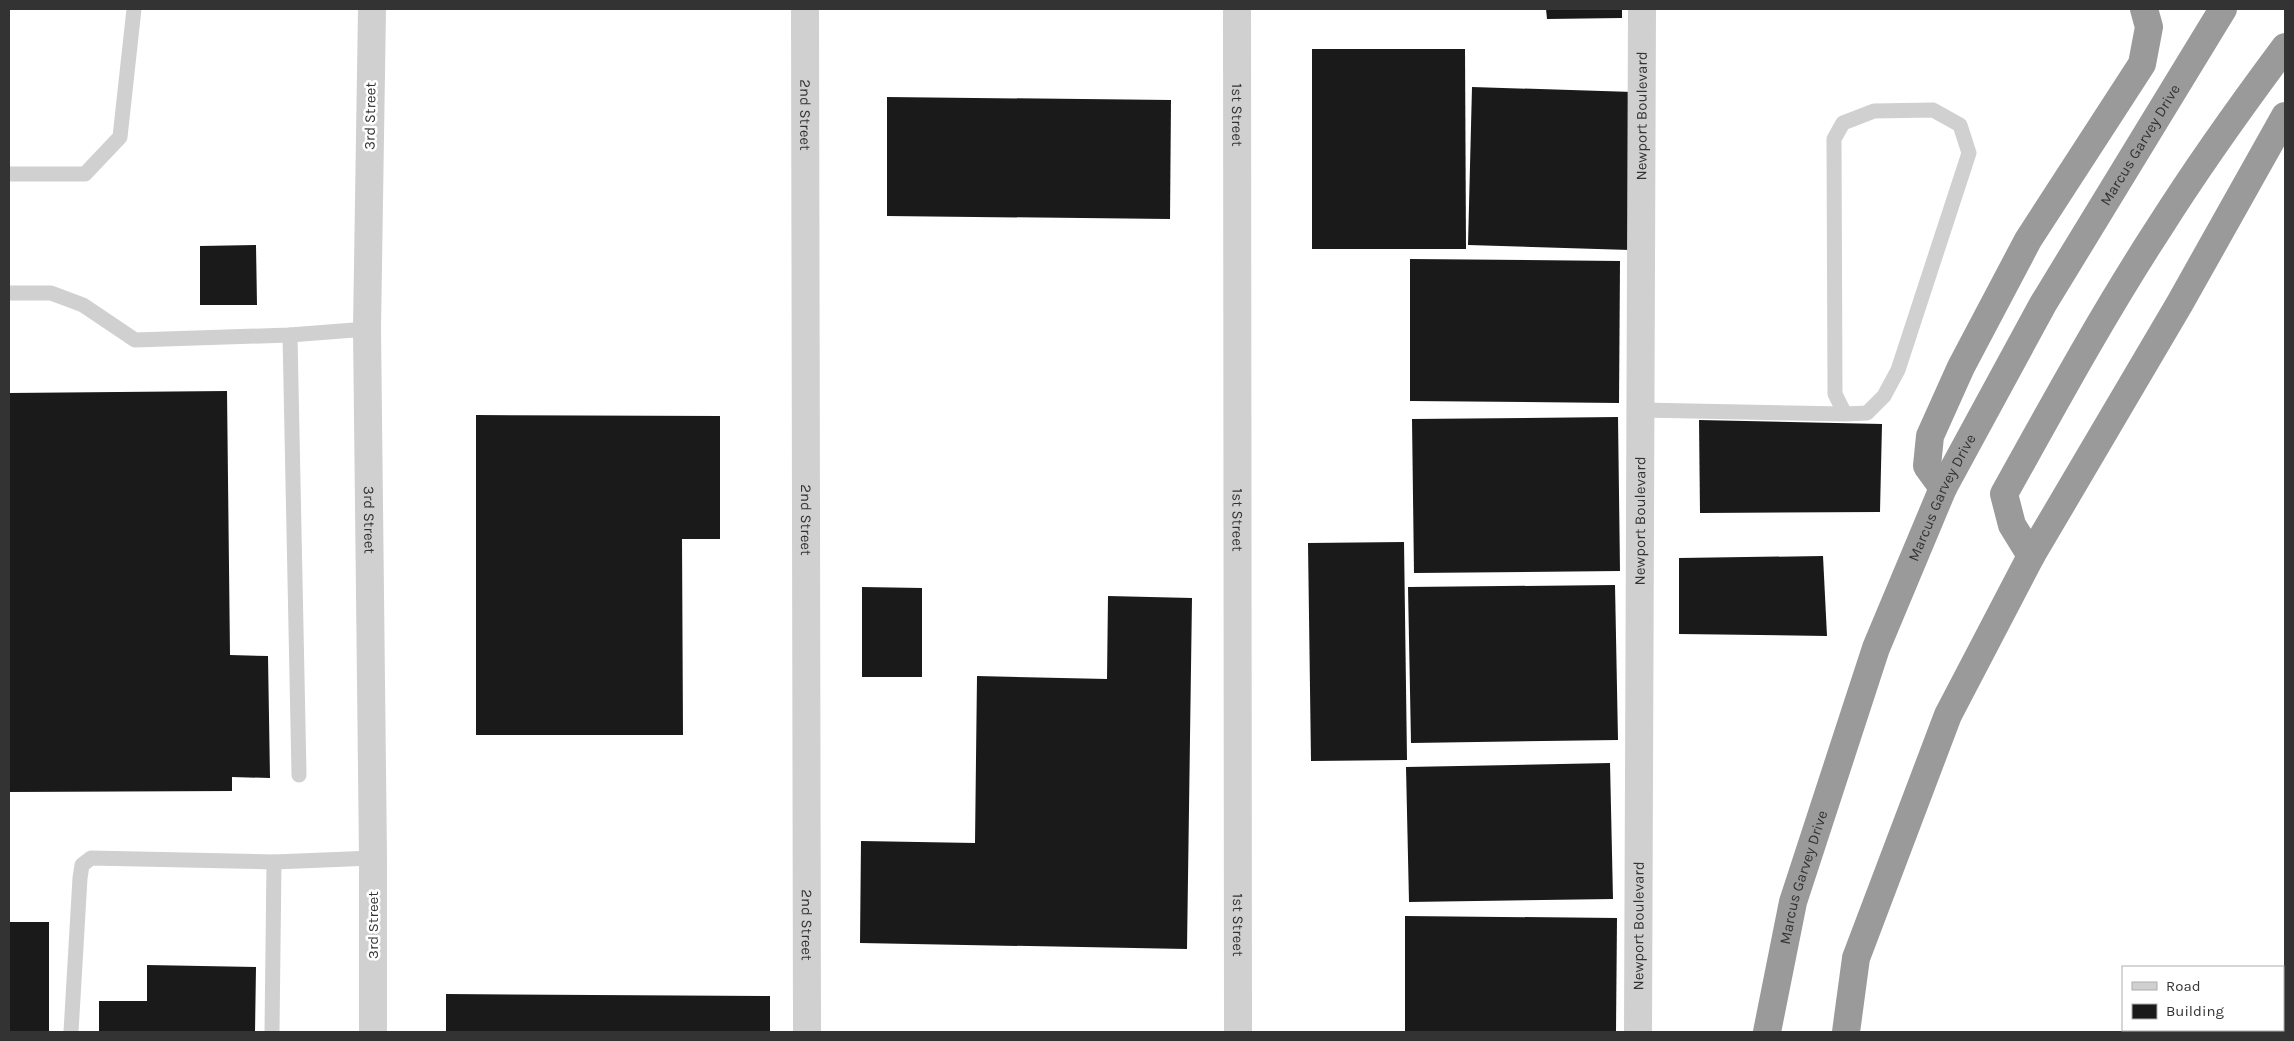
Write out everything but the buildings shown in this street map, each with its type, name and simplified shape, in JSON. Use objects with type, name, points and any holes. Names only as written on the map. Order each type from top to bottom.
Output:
[{"type":"highway","points":[[1943,488],[1927,466],[1930,436],[1961,367],[2028,240],[2142,64],[2149,27],[2144,9]]},
{"type":"highway","name":"Marcus Garvey Drive","points":[[1767,1032],[1792,902],[1876,648],[1943,488],[2043,304],[2223,9]]},
{"type":"highway","points":[[2032,556],[2012,525],[2004,494],[2119,292],[2159,228],[2200,166],[2285,47]]},
{"type":"highway","points":[[1846,1032],[1856,958],[1944,724],[2032,556],[2180,303],[2285,116]]},
{"type":"street","name":"3rd Street","points":[[372,9],[367,329],[373,1032]]},
{"type":"street","name":"2nd Street","points":[[805,9],[807,1032]]},
{"type":"street","name":"1st Street","points":[[1237,9],[1238,1032]]},
{"type":"street","name":"Newport Boulevard","points":[[1638,1032],[1642,9]]},
{"type":"lane","points":[[9,174],[85,174],[120,137],[134,9]]},
{"type":"lane","points":[[1641,410],[1845,414],[1867,412],[1884,396],[1898,370],[1969,153],[1960,126],[1933,110],[1874,111],[1843,123],[1834,139],[1835,394],[1845,414]]},
{"type":"lane","points":[[9,293],[51,293],[83,305],[134,340],[290,335],[367,329]]},
{"type":"lane","points":[[290,335],[299,775]]},
{"type":"lane","points":[[71,1032],[80,878],[82,865],[91,858],[274,862],[373,858]]},
{"type":"lane","points":[[272,1032],[274,862]]}]
